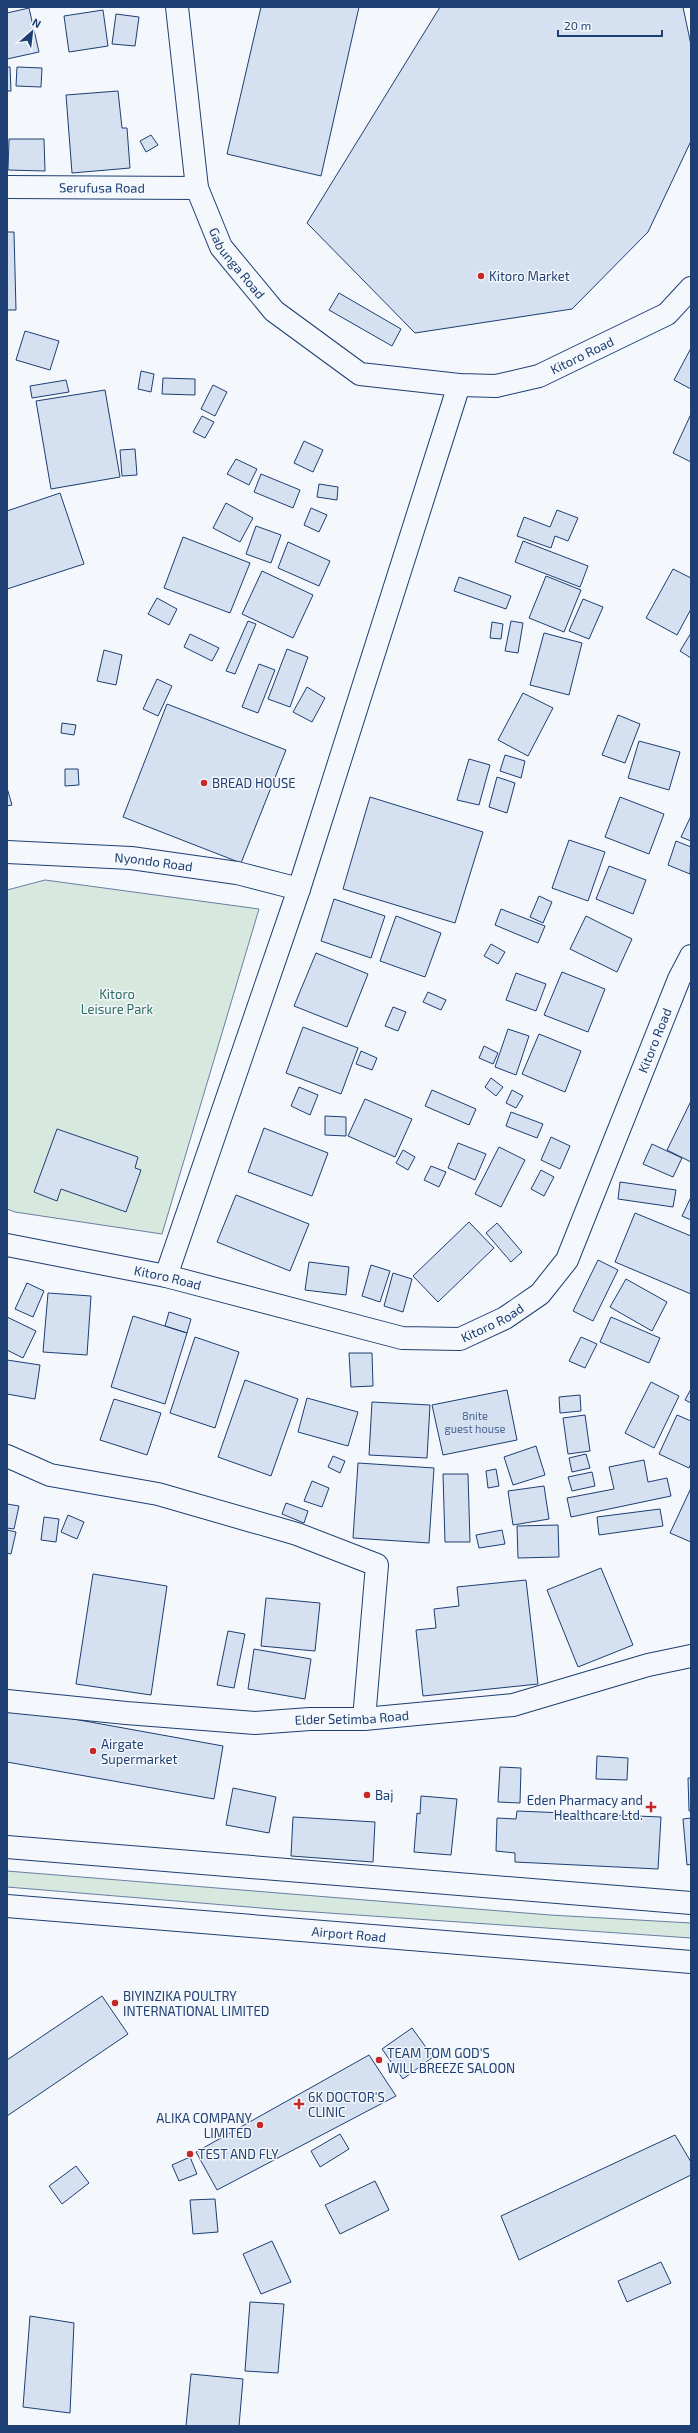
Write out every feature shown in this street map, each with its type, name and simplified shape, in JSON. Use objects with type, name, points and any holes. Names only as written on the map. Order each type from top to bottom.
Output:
[{"type":"main road","name":"Gabunga Road","points":[[176,7],[197,188],[221,247],[274,311],[360,374],[459,385]]},
{"type":"main road","name":"Serufusa Road","points":[[7,187],[197,188]]},
{"type":"main road","name":"Kitoro Road","points":[[459,385],[496,386],[540,376],[667,314],[691,288]]},
{"type":"main road","points":[[166,1276],[299,889],[459,385]]},
{"type":"main road","name":"Nyondo Road","points":[[7,852],[131,858],[237,873],[299,889]]},
{"type":"main road","name":"Kitoro Road","points":[[7,1245],[166,1276],[402,1338],[460,1339],[505,1318],[540,1294],[567,1260],[679,979],[691,956]]},
{"type":"main road","points":[[7,1456],[50,1475],[158,1494],[297,1534],[377,1565],[364,1719]]},
{"type":"main road","name":"Elder Setimba Road","points":[[7,1701],[126,1713],[255,1723],[310,1719],[364,1719],[513,1705],[648,1665],[691,1656]]},
{"type":"main road","points":[[7,1847],[691,1903]]},
{"type":"main road","name":"Airport Road","points":[[7,1906],[691,1962]]},
{"type":"green space","name":"Kitoro Leisure Park","points":[[45,880],[259,909],[162,1234],[15,1212],[7,1209],[7,890]]},
{"type":"green space","points":[[7,1871],[550,1915],[691,1923],[691,1938],[285,1910],[7,1887]]},
{"type":"building","points":[[261,7],[359,7],[321,176],[227,154]]},
{"type":"building","points":[[440,7],[683,7],[691,45],[691,141],[648,232],[572,309],[415,333],[307,223]]},
{"type":"building","points":[[29,8],[39,52],[7,59],[7,13]]},
{"type":"building","points":[[103,10],[108,46],[69,52],[64,16]]},
{"type":"building","points":[[116,14],[139,17],[135,46],[112,44]]},
{"type":"building","points":[[7,67],[10,67],[11,91],[7,91]]},
{"type":"building","points":[[17,67],[42,68],[41,87],[16,86]]},
{"type":"building","points":[[118,91],[122,128],[127,128],[130,168],[72,173],[66,95]]},
{"type":"building","points":[[151,135],[158,145],[146,152],[140,141]]},
{"type":"building","points":[[9,139],[44,139],[45,171],[8,170]]},
{"type":"building","points":[[7,232],[14,232],[16,310],[7,310]]},
{"type":"building","points":[[339,293],[401,329],[392,346],[329,310]]},
{"type":"building","points":[[25,331],[59,341],[50,370],[16,360]]},
{"type":"building","points":[[691,348],[691,389],[674,380]]},
{"type":"building","points":[[141,371],[154,374],[151,392],[138,389]]},
{"type":"building","points":[[163,378],[195,379],[195,395],[162,394]]},
{"type":"building","points":[[66,380],[69,392],[32,398],[30,386]]},
{"type":"building","points":[[213,385],[227,392],[215,416],[201,409]]},
{"type":"building","points":[[105,390],[120,477],[51,489],[36,401]]},
{"type":"building","points":[[691,414],[691,462],[673,453]]},
{"type":"building","points":[[202,416],[214,422],[205,438],[193,432]]},
{"type":"building","points":[[304,441],[323,450],[313,472],[294,463]]},
{"type":"building","points":[[135,449],[137,475],[122,476],[120,450]]},
{"type":"building","points":[[236,459],[257,469],[249,485],[227,474]]},
{"type":"building","points":[[261,474],[300,490],[293,508],[254,492]]},
{"type":"building","points":[[319,484],[338,487],[337,500],[317,497]]},
{"type":"building","points":[[60,493],[84,564],[7,589],[7,511]]},
{"type":"building","points":[[226,503],[253,518],[240,542],[213,528]]},
{"type":"building","points":[[311,508],[327,515],[319,532],[304,525]]},
{"type":"building","points":[[557,510],[578,518],[568,541],[555,536],[551,548],[517,536],[524,517],[550,527]]},
{"type":"building","points":[[256,526],[281,535],[271,563],[246,554]]},
{"type":"building","points":[[183,537],[250,563],[230,613],[164,588]]},
{"type":"building","points":[[523,541],[588,566],[580,587],[515,562]]},
{"type":"building","points":[[288,542],[330,561],[319,586],[278,568]]},
{"type":"building","points":[[673,569],[691,578],[691,609],[677,635],[646,618]]},
{"type":"building","points":[[262,571],[313,595],[293,638],[242,614]]},
{"type":"building","points":[[546,576],[581,590],[564,632],[529,618]]},
{"type":"building","points":[[459,577],[511,596],[506,609],[454,591]]},
{"type":"building","points":[[157,598],[177,609],[169,625],[148,614]]},
{"type":"building","points":[[583,599],[603,607],[589,639],[569,631]]},
{"type":"building","points":[[248,621],[256,624],[235,674],[226,671]]},
{"type":"building","points":[[511,621],[523,623],[518,653],[505,651]]},
{"type":"building","points":[[492,622],[503,624],[501,639],[490,638]]},
{"type":"building","points":[[544,633],[582,643],[569,695],[530,685]]},
{"type":"building","points":[[691,633],[691,658],[680,651]]},
{"type":"building","points":[[190,634],[219,648],[212,661],[184,647]]},
{"type":"building","points":[[287,649],[308,657],[290,707],[268,699]]},
{"type":"building","points":[[104,650],[122,655],[116,685],[97,681]]},
{"type":"building","points":[[259,664],[275,670],[258,713],[242,707]]},
{"type":"building","points":[[157,679],[172,686],[158,716],[143,709]]},
{"type":"building","points":[[307,687],[325,698],[312,722],[293,712]]},
{"type":"building","points":[[523,693],[553,708],[528,756],[498,740]]},
{"type":"building","name":"BREAD HOUSE","points":[[167,704],[286,750],[241,863],[123,817]]},
{"type":"building","points":[[618,715],[640,724],[625,763],[602,755]]},
{"type":"building","points":[[62,723],[76,725],[74,735],[61,733]]},
{"type":"building","points":[[639,741],[680,752],[669,790],[628,778]]},
{"type":"building","points":[[505,755],[525,761],[521,778],[500,771]]},
{"type":"building","points":[[469,759],[490,765],[479,805],[457,800]]},
{"type":"building","points":[[65,769],[78,769],[79,785],[65,786]]},
{"type":"building","points":[[497,777],[515,783],[507,813],[489,807]]},
{"type":"building","points":[[7,788],[12,805],[7,806]]},
{"type":"building","points":[[370,797],[483,832],[455,923],[343,889]]},
{"type":"building","points":[[620,797],[664,814],[649,854],[605,837]]},
{"type":"building","points":[[691,816],[691,841],[681,837]]},
{"type":"building","points":[[569,840],[605,852],[588,901],[552,888]]},
{"type":"building","points":[[676,841],[691,847],[690,874],[668,865]]},
{"type":"building","points":[[609,866],[646,880],[633,914],[596,899]]},
{"type":"building","points":[[539,896],[552,902],[543,923],[530,917]]},
{"type":"building","points":[[334,899],[385,916],[371,958],[321,941]]},
{"type":"building","points":[[501,909],[545,926],[538,943],[495,925]]},
{"type":"building","points":[[396,916],[441,933],[425,977],[380,961]]},
{"type":"building","points":[[586,916],[632,939],[617,972],[570,949]]},
{"type":"building","points":[[491,944],[505,952],[498,964],[484,956]]},
{"type":"building","points":[[316,953],[368,974],[347,1027],[294,1006]]},
{"type":"building","points":[[562,972],[605,989],[588,1032],[544,1015]]},
{"type":"building","points":[[516,973],[546,984],[536,1011],[506,1000]]},
{"type":"building","points":[[428,992],[446,1000],[441,1010],[423,1002]]},
{"type":"building","points":[[393,1007],[406,1012],[398,1031],[385,1026]]},
{"type":"building","points":[[303,1027],[358,1048],[341,1094],[286,1073]]},
{"type":"building","points":[[508,1029],[529,1036],[516,1075],[495,1067]]},
{"type":"building","points":[[539,1034],[581,1051],[565,1092],[522,1074]]},
{"type":"building","points":[[484,1046],[498,1053],[493,1064],[479,1058]]},
{"type":"building","points":[[361,1051],[377,1058],[372,1070],[356,1064]]},
{"type":"building","points":[[491,1078],[503,1087],[496,1096],[485,1087]]},
{"type":"building","points":[[299,1087],[318,1095],[310,1115],[291,1106]]},
{"type":"building","points":[[432,1090],[476,1109],[469,1125],[425,1106]]},
{"type":"building","points":[[512,1090],[523,1096],[516,1108],[506,1103]]},
{"type":"building","points":[[365,1099],[412,1119],[395,1157],[348,1136]]},
{"type":"building","points":[[691,1101],[691,1162],[667,1150]]},
{"type":"building","points":[[511,1112],[543,1124],[537,1138],[506,1126]]},
{"type":"building","points":[[325,1116],[346,1117],[346,1136],[325,1135]]},
{"type":"building","points":[[264,1128],[328,1153],[312,1196],[248,1172]]},
{"type":"building","points":[[57,1129],[138,1157],[135,1168],[141,1170],[126,1212],[61,1189],[57,1201],[34,1192]]},
{"type":"building","points":[[551,1137],[570,1146],[560,1169],[541,1160]]},
{"type":"building","points":[[458,1143],[486,1154],[475,1180],[448,1168]]},
{"type":"building","points":[[652,1144],[682,1158],[673,1177],[643,1164]]},
{"type":"building","points":[[499,1147],[525,1160],[501,1207],[475,1194]]},
{"type":"building","points":[[403,1150],[415,1157],[408,1170],[396,1163]]},
{"type":"building","points":[[431,1166],[446,1172],[439,1187],[424,1180]]},
{"type":"building","points":[[541,1170],[554,1177],[544,1196],[531,1189]]},
{"type":"building","points":[[620,1182],[676,1190],[673,1207],[618,1199]]},
{"type":"building","points":[[236,1195],[309,1224],[290,1271],[217,1242]]},
{"type":"building","points":[[691,1197],[691,1220],[682,1216]]},
{"type":"building","points":[[635,1213],[691,1236],[691,1294],[615,1262]]},
{"type":"building","points":[[469,1222],[494,1248],[438,1302],[413,1276]]},
{"type":"building","points":[[497,1223],[522,1252],[511,1262],[486,1233]]},
{"type":"building","points":[[598,1260],[618,1270],[593,1321],[573,1311]]},
{"type":"building","points":[[309,1262],[349,1267],[346,1295],[305,1290]]},
{"type":"building","points":[[371,1265],[390,1271],[380,1302],[362,1296]]},
{"type":"building","points":[[393,1273],[412,1279],[403,1312],[384,1306]]},
{"type":"building","points":[[626,1279],[667,1302],[652,1331],[610,1307]]},
{"type":"building","points":[[27,1283],[44,1291],[33,1317],[15,1309]]},
{"type":"building","points":[[48,1293],[91,1296],[87,1355],[43,1352]]},
{"type":"building","points":[[169,1312],[191,1319],[187,1333],[165,1326]]},
{"type":"building","points":[[133,1316],[187,1333],[165,1404],[111,1387]]},
{"type":"building","points":[[7,1317],[36,1331],[23,1358],[7,1350]]},
{"type":"building","points":[[611,1317],[660,1338],[649,1363],[600,1342]]},
{"type":"building","points":[[195,1337],[239,1352],[215,1428],[170,1413]]},
{"type":"building","points":[[581,1337],[597,1344],[585,1368],[569,1361]]},
{"type":"building","points":[[349,1353],[372,1353],[373,1386],[351,1387]]},
{"type":"building","points":[[7,1360],[40,1365],[35,1399],[7,1394]]},
{"type":"building","points":[[245,1380],[298,1399],[271,1476],[218,1457]]},
{"type":"building","points":[[651,1382],[679,1396],[654,1448],[625,1433]]},
{"type":"building","points":[[691,1389],[691,1403],[685,1400]]},
{"type":"building","points":[[507,1390],[517,1440],[443,1455],[432,1405]]},
{"type":"building","points":[[580,1395],[581,1411],[560,1413],[559,1397]]},
{"type":"building","points":[[307,1398],[358,1412],[348,1446],[298,1432]]},
{"type":"building","points":[[114,1399],[161,1413],[147,1455],[100,1440]]},
{"type":"building","points":[[372,1402],[430,1405],[427,1458],[369,1455]]},
{"type":"building","points":[[585,1415],[590,1451],[568,1454],[563,1418]]},
{"type":"building","points":[[677,1415],[691,1421],[691,1463],[689,1468],[659,1454]]},
{"type":"building","points":[[536,1446],[545,1475],[513,1485],[504,1457]]},
{"type":"building","points":[[586,1454],[590,1468],[572,1472],[569,1458]]},
{"type":"building","points":[[333,1456],[345,1461],[340,1473],[328,1467]]},
{"type":"building","points":[[644,1460],[648,1482],[667,1478],[671,1496],[571,1517],[567,1498],[614,1489],[609,1467]]},
{"type":"building","points":[[358,1463],[434,1468],[429,1543],[353,1538]]},
{"type":"building","points":[[496,1469],[499,1486],[488,1488],[486,1471]]},
{"type":"building","points":[[592,1472],[595,1486],[572,1491],[568,1477]]},
{"type":"building","points":[[443,1474],[468,1474],[470,1542],[445,1542]]},
{"type":"building","points":[[312,1481],[329,1488],[322,1507],[304,1501]]},
{"type":"building","points":[[544,1486],[549,1519],[513,1525],[508,1491]]},
{"type":"building","points":[[691,1488],[691,1542],[670,1533]]},
{"type":"building","points":[[286,1503],[308,1511],[304,1523],[282,1514]]},
{"type":"building","points":[[7,1504],[19,1506],[14,1529],[7,1528]]},
{"type":"building","points":[[660,1509],[663,1526],[599,1535],[597,1517]]},
{"type":"building","points":[[68,1515],[84,1522],[77,1539],[61,1532]]},
{"type":"building","points":[[44,1517],[59,1519],[56,1542],[41,1540]]},
{"type":"building","points":[[558,1525],[559,1557],[518,1558],[517,1526]]},
{"type":"building","points":[[7,1530],[16,1532],[11,1554],[7,1553]]},
{"type":"building","points":[[502,1530],[505,1544],[479,1548],[476,1535]]},
{"type":"building","points":[[601,1568],[633,1645],[578,1667],[547,1590]]},
{"type":"building","points":[[93,1574],[167,1586],[151,1695],[76,1684]]},
{"type":"building","points":[[526,1580],[538,1684],[423,1696],[416,1630],[436,1628],[434,1609],[459,1606],[457,1587]]},
{"type":"building","points":[[266,1598],[320,1603],[315,1651],[261,1646]]},
{"type":"building","points":[[228,1631],[245,1634],[234,1688],[217,1685]]},
{"type":"building","points":[[254,1649],[311,1659],[305,1699],[248,1689]]},
{"type":"building","points":[[7,1707],[223,1746],[214,1799],[7,1762]]},
{"type":"building","points":[[597,1756],[628,1758],[627,1780],[596,1779]]},
{"type":"building","points":[[500,1767],[521,1768],[520,1803],[498,1802]]},
{"type":"building","points":[[688,1778],[691,1778],[691,1811],[689,1811]]},
{"type":"building","points":[[233,1788],[276,1797],[269,1833],[226,1825]]},
{"type":"building","points":[[421,1796],[457,1799],[451,1855],[414,1852],[417,1813],[420,1814]]},
{"type":"building","points":[[517,1811],[661,1817],[658,1869],[515,1862],[515,1853],[496,1851],[497,1818],[516,1819]]},
{"type":"building","points":[[293,1817],[375,1822],[373,1862],[291,1856]]},
{"type":"building","points":[[691,1818],[691,1864],[687,1865],[683,1819]]},
{"type":"building","points":[[102,1996],[128,2034],[7,2116],[7,2060]]},
{"type":"building","points":[[412,2028],[433,2057],[403,2079],[382,2049]]},
{"type":"building","points":[[369,2055],[396,2096],[217,2190],[196,2152]]},
{"type":"building","points":[[340,2134],[349,2149],[320,2167],[311,2151]]},
{"type":"building","points":[[675,2135],[691,2162],[691,2175],[519,2260],[501,2216]]},
{"type":"building","points":[[190,2157],[197,2174],[179,2181],[172,2165]]},
{"type":"building","points":[[76,2166],[89,2183],[62,2204],[49,2186]]},
{"type":"building","points":[[375,2181],[389,2210],[340,2234],[325,2205]]},
{"type":"building","points":[[215,2199],[218,2232],[193,2234],[190,2200]]},
{"type":"building","points":[[272,2241],[291,2282],[261,2294],[243,2254]]},
{"type":"building","points":[[661,2262],[671,2283],[627,2302],[618,2281]]},
{"type":"building","points":[[250,2302],[284,2304],[278,2373],[245,2371]]},
{"type":"building","points":[[30,2316],[74,2323],[70,2413],[23,2407]]},
{"type":"building","points":[[191,2374],[243,2379],[239,2426],[186,2426]]},
{"type":"place","name":"Kitoro Market","points":[[481,276]]},
{"type":"place","name":"BREAD HOUSE","points":[[204,783]]},
{"type":"place","name":"Airgate Supermarket","points":[[93,1751]]},
{"type":"place","name":"Baj","points":[[367,1795]]},
{"type":"place","name":"Eden Pharmacy and Healthcare Ltd.","points":[[651,1807]]},
{"type":"place","name":"BIYINZIKA POULTRY INTERNATIONAL LIMITED","points":[[115,2003]]},
{"type":"place","name":"TEAM TOM GOD'S WILL BREEZE SALOON","points":[[379,2060]]},
{"type":"place","name":"6K DOCTOR'S CLINIC","points":[[299,2104]]},
{"type":"place","name":"ALIKA COMPANY LIMITED","points":[[260,2125]]},
{"type":"place","name":"TEST AND FLY","points":[[190,2154]]}]
